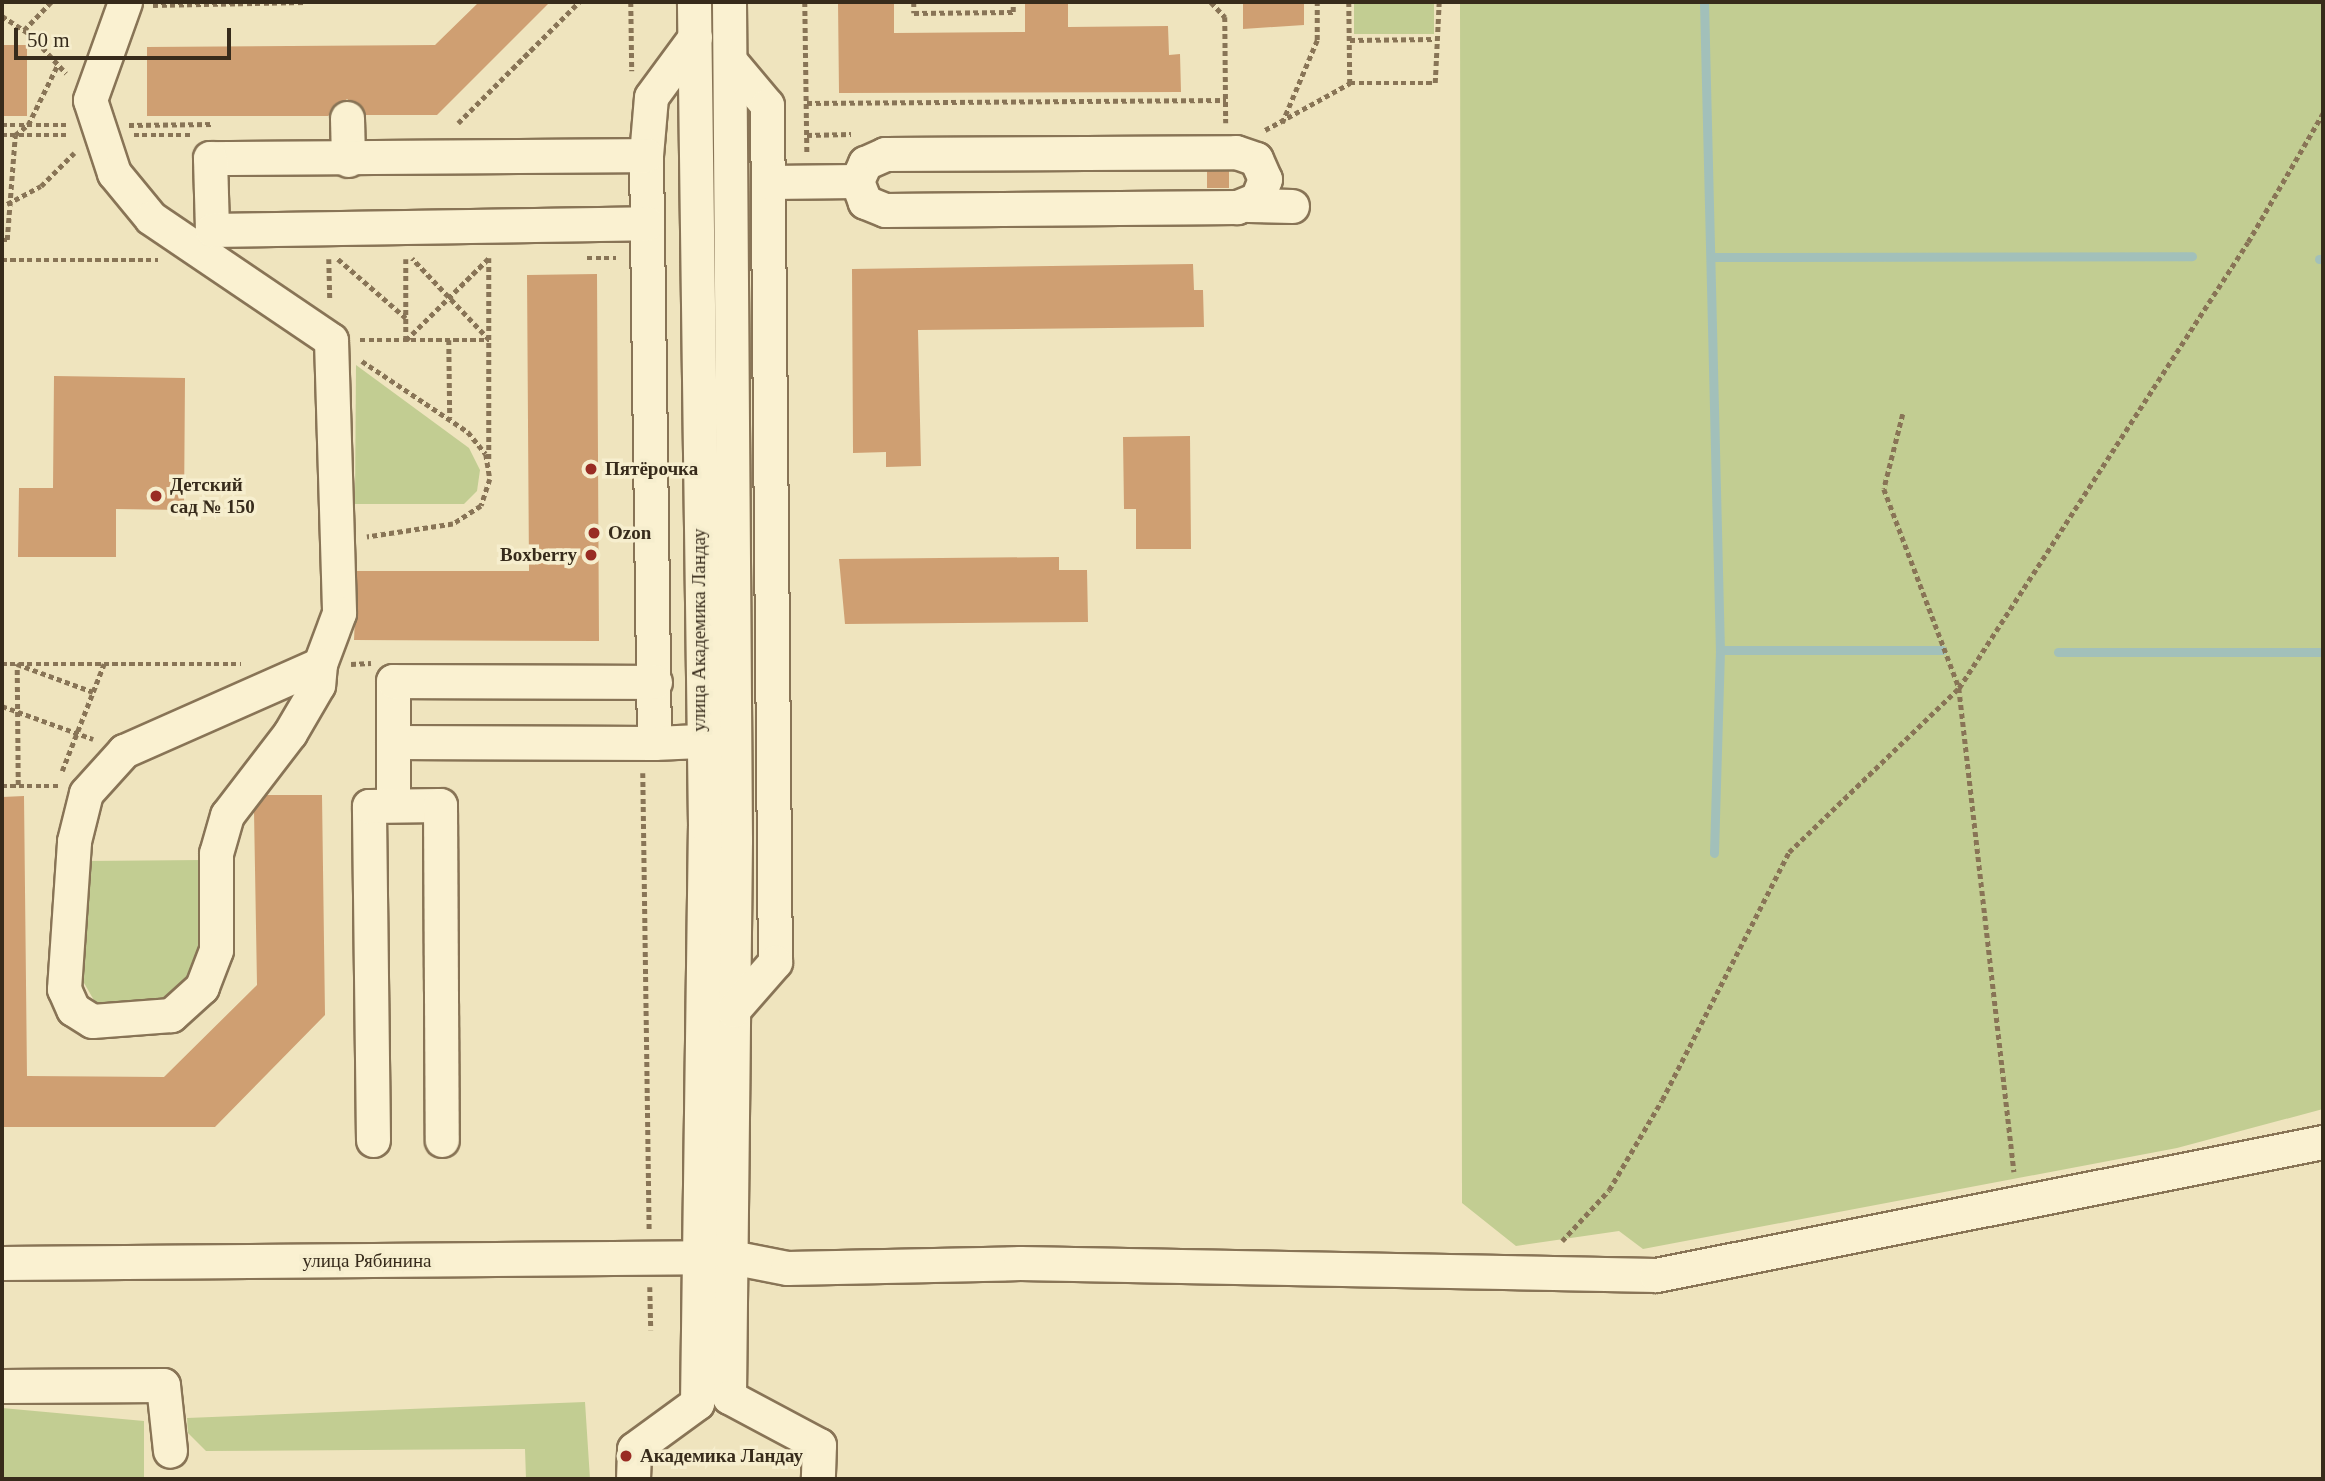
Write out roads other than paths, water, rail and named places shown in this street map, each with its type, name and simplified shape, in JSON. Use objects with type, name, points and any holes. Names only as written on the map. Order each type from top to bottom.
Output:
[{"type":"street","points":[[125,2],[93,112],[114,173],[151,218],[331,340],[339,613],[320,664],[318,685],[290,733],[227,815],[216,853],[216,950],[202,988],[171,1015],[92,1021],[73,1009],[64,989],[74,841],[72,789],[124,751],[320,664]]},
{"type":"street","name":"улица Академика Ландау","points":[[694,2],[700,741],[715,1257]]},
{"type":"street","name":"улица Академика Ландау","points":[[715,1257],[733,1010],[729,2]]},
{"type":"street","points":[[654,743],[646,155],[651,97],[695,37]]},
{"type":"street","points":[[730,61],[767,105],[775,962],[733,1010]]},
{"type":"street","points":[[347,118],[348,160]]},
{"type":"street","points":[[1248,205],[1263,190],[1262,169],[1236,152],[885,154],[865,163],[857,181],[865,202],[886,210],[1292,206]]},
{"type":"street","points":[[646,155],[348,160],[210,158],[212,230],[647,223]]},
{"type":"street","points":[[769,182],[857,181]]},
{"type":"street","points":[[393,805],[393,681],[655,682]]},
{"type":"street","points":[[393,742],[700,741]]},
{"type":"street","points":[[373,1140],[369,806],[440,805],[442,1140]]},
{"type":"street","name":"улица Рябинина","points":[[2,1263],[715,1257],[787,1268],[1020,1263],[1657,1275],[2323,1142]]},
{"type":"street","points":[[634,1479],[634,1449],[697,1403],[715,1257]]},
{"type":"street","points":[[715,1257],[729,1397],[819,1446],[818,1479]]},
{"type":"street","points":[[2,1386],[163,1385],[170,1451]]},
{"type":"waterway","points":[[1704,2],[1720,650],[1714,853]]},
{"type":"waterway","points":[[1711,257],[2192,256]]},
{"type":"waterway","points":[[1720,650],[1942,650]]},
{"type":"waterway","points":[[2058,652],[2323,652]]},
{"type":"place","name":"Пятёрочка","points":[[591,469]]},
{"type":"place","name":"Детский сад № 150","points":[[156,496]]},
{"type":"place","name":"Ozon","points":[[594,533]]},
{"type":"place","name":"Boxberry","points":[[591,555]]},
{"type":"place","name":"Академика Ландау","points":[[626,1456]]}]
